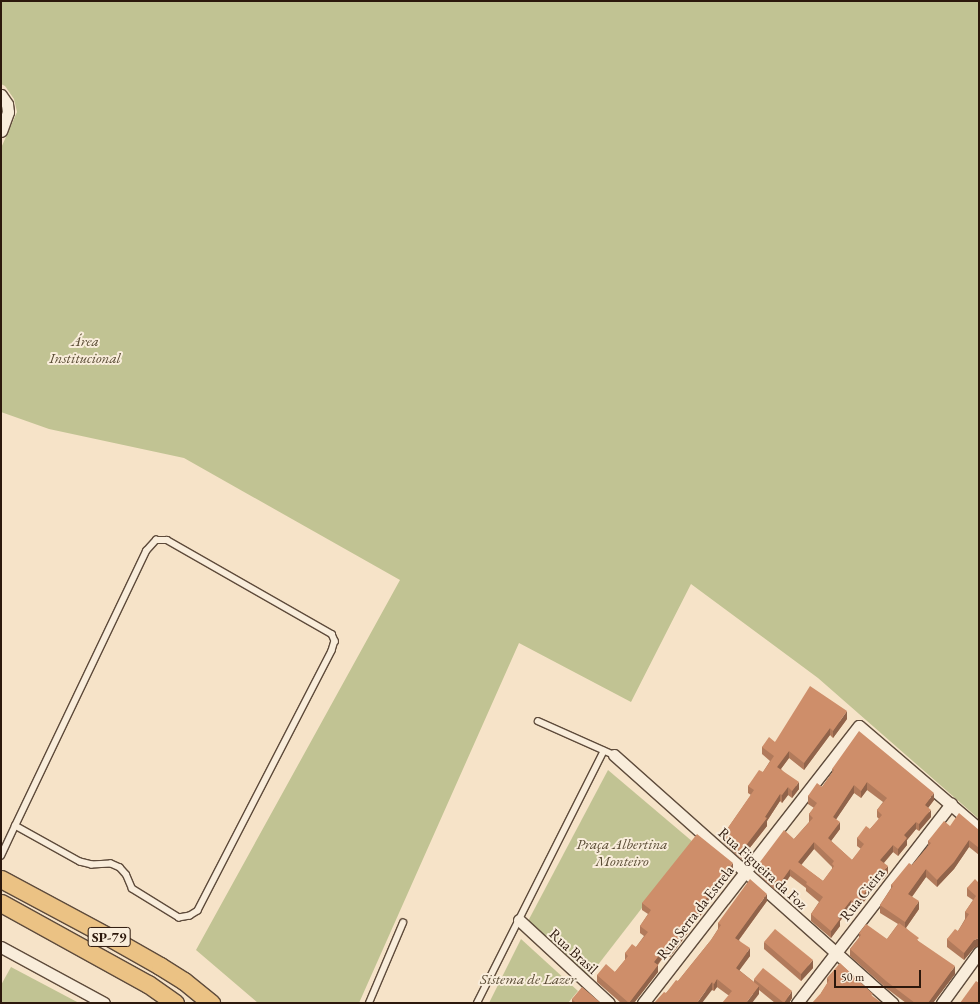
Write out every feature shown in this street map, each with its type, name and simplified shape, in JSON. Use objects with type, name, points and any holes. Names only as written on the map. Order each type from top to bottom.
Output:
[{"type":"main road","name":"SP-79","points":[[1,879],[110,937],[160,966],[184,981],[211,1003]]},
{"type":"main road","name":"SP-79","points":[[1,903],[148,984],[175,1003]]},
{"type":"street","points":[[1,131],[8,112],[4,100]]},
{"type":"street","name":"Rua Serra da Estrela","points":[[643,1003],[859,726],[951,804]]},
{"type":"street","name":"Rua Figueira da Foz","points":[[609,753],[892,1003]]},
{"type":"street","points":[[951,804],[979,829]]},
{"type":"street","name":"Rua Cieira","points":[[797,1003],[951,804]]},
{"type":"street","name":"Rua Brasil","points":[[518,920],[609,1003]]},
{"type":"street","points":[[1,947],[104,1003]]},
{"type":"street","points":[[942,1003],[979,952]]},
{"type":"lane","points":[[1,856],[15,826],[146,551],[156,540],[167,540],[332,634],[335,641],[332,651],[198,911],[190,916],[179,918],[132,889],[126,875],[120,868],[111,864],[80,862],[15,826]]},
{"type":"lane","name":"Rua Figueira da Foz","points":[[538,721],[609,753]]},
{"type":"lane","points":[[477,1003],[518,920],[609,753]]},
{"type":"lane","points":[[369,1003],[403,923]]},
{"type":"green space","name":"Área Institucional","points":[[1,1],[979,1],[979,819],[818,678],[691,584],[631,702],[519,643],[359,1003],[258,1003],[196,950],[400,580],[184,458],[49,429],[1,412],[1,148],[17,112],[14,99],[5,86],[1,84]]},
{"type":"green space","name":"Praça Albertina Monteiro","points":[[608,770],[693,842],[587,979],[527,923]]},
{"type":"green space","name":"Sistema de Lazer","points":[[521,939],[578,991],[568,1003],[489,1003]]},
{"type":"green space","points":[[11,967],[79,1003],[1,1003],[1,985]]},
{"type":"building","points":[[810,686],[847,711],[833,731],[830,728],[804,763],[789,751],[777,767],[799,782],[792,791],[788,787],[782,795],[780,794],[765,817],[767,818],[741,852],[723,835],[754,790],[748,786],[759,770],[763,772],[774,756],[762,747],[769,737],[775,742]]},
{"type":"building","points":[[859,731],[934,793],[925,805],[931,810],[919,824],[916,822],[904,835],[907,838],[898,849],[893,845],[880,860],[888,866],[856,903],[851,900],[838,917],[840,919],[831,931],[811,914],[823,897],[806,884],[807,882],[790,869],[780,883],[775,882],[757,866],[784,830],[794,839],[813,818],[809,814],[817,803],[808,796],[817,783],[822,787],[834,770],[832,769]],"holes":[[[867,782],[887,798],[877,810],[882,815],[870,829],[866,826],[857,838],[864,844],[852,860],[828,838],[840,822],[833,817],[854,785],[861,791]],[[814,842],[834,861],[832,864],[834,866],[823,881],[798,862]]]},
{"type":"building","points":[[959,813],[979,830],[979,848],[969,840],[954,862],[937,880],[926,869],[908,894],[919,901],[905,922],[880,905],[893,886],[891,885],[909,863],[912,865],[931,843],[928,841],[944,821],[950,826]]},
{"type":"building","points":[[697,834],[733,863],[670,949],[666,946],[654,962],[658,965],[629,1003],[597,975],[606,964],[615,972],[628,956],[625,953],[632,944],[636,947],[648,932],[640,926],[651,910],[642,903]]},
{"type":"building","points":[[750,879],[767,894],[735,938],[750,948],[736,968],[759,986],[746,1003],[722,1003],[732,991],[717,979],[714,984],[712,982],[697,1003],[654,1003],[664,992],[666,993],[676,980],[678,981],[711,940],[721,925],[718,923]]},
{"type":"building","points":[[975,879],[978,882],[979,880],[979,938],[974,940],[964,953],[947,939],[955,929],[958,931],[969,914],[965,912],[976,896],[967,888]]},
{"type":"building","points":[[899,923],[919,938],[917,940],[955,966],[928,1003],[915,1003],[886,981],[850,949],[861,935],[859,933],[866,924],[887,939]]},
{"type":"building","points":[[775,929],[813,960],[801,974],[764,942]]},
{"type":"building","points":[[840,963],[873,994],[871,995],[882,1003],[812,1003],[821,993],[829,980],[827,978]]},
{"type":"building","points":[[763,968],[792,991],[784,1003],[754,979]]},
{"type":"building","points":[[976,981],[979,983],[979,1003],[960,1003]]},
{"type":"building","points":[[582,987],[601,1003],[575,1003],[572,999]]}]
